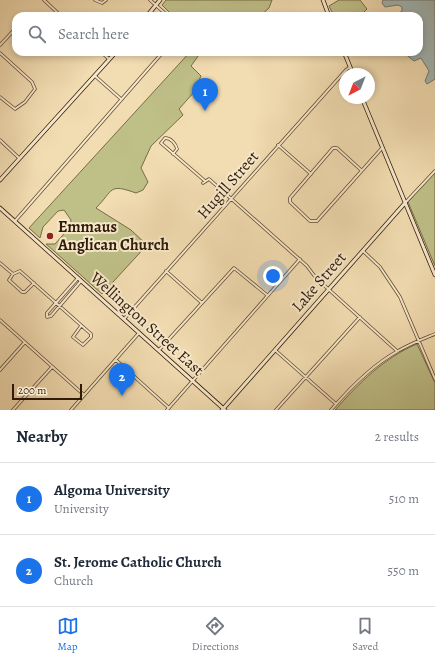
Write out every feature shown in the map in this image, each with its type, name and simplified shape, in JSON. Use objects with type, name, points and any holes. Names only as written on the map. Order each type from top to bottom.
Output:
[{"type":"main road","points":[[151,12],[160,0]]},
{"type":"main road","points":[[323,0],[328,12]]},
{"type":"main road","points":[[0,180],[94,75],[113,56]]},
{"type":"main road","points":[[346,56],[350,67]]},
{"type":"main road","points":[[364,104],[435,275]]},
{"type":"main road","name":"Lake Street","points":[[223,409],[405,203]]},
{"type":"main road","name":"Wellington Street East","points":[[0,208],[223,409]]},
{"type":"street","points":[[44,0],[57,12]]},
{"type":"street","points":[[94,0],[102,3],[106,0]]},
{"type":"street","points":[[150,0],[163,12]]},
{"type":"street","points":[[0,45],[12,32]]},
{"type":"street","points":[[0,53],[32,82],[35,90],[25,102],[15,109],[0,97]]},
{"type":"street","points":[[106,56],[110,60]]},
{"type":"street","points":[[14,221],[159,56]]},
{"type":"street","name":"Hugill Street","points":[[124,319],[278,145],[350,67]]},
{"type":"street","points":[[94,75],[121,99]]},
{"type":"street","points":[[173,154],[177,149],[176,146],[170,139],[165,138],[161,143],[173,154],[204,182],[209,179],[300,259],[329,290],[397,351]]},
{"type":"street","points":[[0,140],[19,158]]},
{"type":"street","points":[[278,145],[311,174]]},
{"type":"street","points":[[361,170],[336,148],[333,148],[290,198],[290,202],[314,222],[317,221],[382,148]]},
{"type":"street","name":"Lake Street","points":[[405,203],[435,171]]},
{"type":"street","points":[[363,251],[380,267],[400,298],[435,379]]},
{"type":"street","points":[[116,360],[168,409],[300,259]]},
{"type":"street","points":[[0,263],[13,274]]},
{"type":"street","points":[[159,351],[233,269],[236,268],[267,295]]},
{"type":"street","points":[[34,283],[25,292],[22,292],[9,280],[13,274],[20,271],[34,283],[90,334],[91,337],[83,344],[73,337],[81,326]]},
{"type":"street","points":[[166,271],[202,303]]},
{"type":"street","points":[[78,278],[55,302],[47,313],[47,317],[49,318],[82,281]]},
{"type":"street","points":[[276,410],[360,317]]},
{"type":"street","points":[[0,320],[84,396]]},
{"type":"street","points":[[71,410],[139,333]]},
{"type":"street","points":[[331,410],[352,386],[397,351],[435,334]]},
{"type":"street","points":[[0,370],[25,342]]},
{"type":"street","points":[[275,350],[336,404]]},
{"type":"street","points":[[13,410],[52,367]]},
{"type":"green space","points":[[166,0],[272,0],[269,8],[264,12],[169,12],[162,5]]},
{"type":"green space","points":[[339,0],[360,0],[367,9],[364,12],[332,12],[329,6]]},
{"type":"green space","points":[[186,56],[198,56],[191,66],[201,76],[194,92],[179,109],[183,115],[151,146],[141,168],[148,182],[143,190],[136,193],[120,189],[112,190],[96,208],[131,230],[147,245],[102,294],[46,244],[55,244],[70,227],[71,220],[64,210],[58,211],[43,227],[40,238],[29,228]]},
{"type":"green space","points":[[435,171],[435,266],[408,202]]},
{"type":"green space","points":[[417,344],[435,383],[435,410],[335,410],[373,372],[394,356]]},
{"type":"shaded area","points":[[383,0],[435,0],[435,79],[427,84],[425,81],[429,71],[421,58],[414,61],[408,56],[423,56],[423,12],[401,12],[402,7],[398,5],[385,7],[382,3]]},
{"type":"place","name":"Algoma University","points":[[205,111]]},
{"type":"place","name":"Emmaus Anglican Church","points":[[50,236]]},
{"type":"place","name":"St. Jerome Catholic Church","points":[[122,396]]}]
